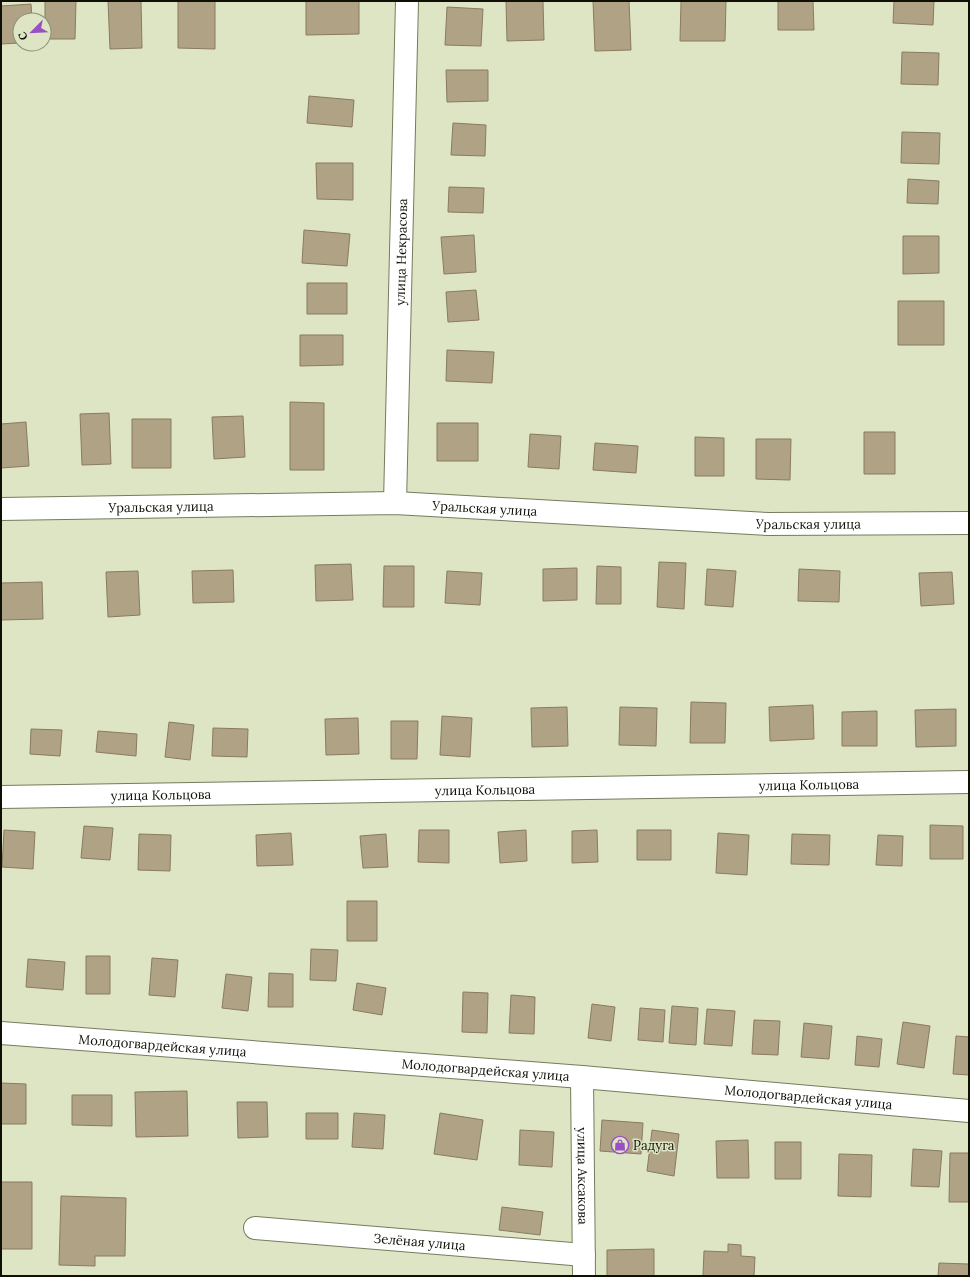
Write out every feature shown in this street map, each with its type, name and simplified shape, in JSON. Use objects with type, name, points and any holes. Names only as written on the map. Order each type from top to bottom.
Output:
[{"type":"street","name":"улица Некрасова","points":[[395,502],[407,1]]},
{"type":"street","name":"Уральская улица","points":[[1,509],[395,502],[768,524],[969,523]]},
{"type":"street","name":"улица Кольцова","points":[[1,797],[969,782]]},
{"type":"street","name":"Молодогвардейская улица","points":[[1,1033],[582,1077],[969,1110]]},
{"type":"street","name":"улица Аксакова","points":[[582,1077],[584,1276]]},
{"type":"street","name":"Зелёная улица","points":[[255,1228],[584,1254]]},
{"type":"building","points":[[45,1],[76,1],[75,39],[52,39],[52,12],[45,12]]},
{"type":"building","points":[[108,1],[141,1],[142,48],[110,49]]},
{"type":"building","points":[[178,1],[215,1],[215,49],[178,48]]},
{"type":"building","points":[[306,1],[359,1],[359,34],[306,35]]},
{"type":"building","points":[[506,1],[543,1],[544,40],[507,41]]},
{"type":"building","points":[[593,1],[629,1],[631,50],[595,51]]},
{"type":"building","points":[[681,1],[726,1],[725,41],[680,41]]},
{"type":"building","points":[[778,1],[813,1],[814,30],[778,30]]},
{"type":"building","points":[[894,1],[934,1],[933,25],[893,23]]},
{"type":"building","points":[[31,4],[32,12],[12,12],[12,43],[1,44],[1,6]]},
{"type":"building","points":[[447,7],[483,9],[481,46],[445,45]]},
{"type":"building","points":[[902,52],[939,53],[938,85],[901,84]]},
{"type":"building","points":[[446,70],[488,70],[488,101],[447,102]]},
{"type":"building","points":[[309,96],[354,100],[352,127],[307,123]]},
{"type":"building","points":[[453,123],[486,125],[485,156],[451,155]]},
{"type":"building","points":[[902,132],[940,133],[939,164],[901,163]]},
{"type":"building","points":[[316,163],[353,163],[353,200],[317,199]]},
{"type":"building","points":[[908,179],[939,181],[938,204],[907,203]]},
{"type":"building","points":[[449,187],[484,188],[483,213],[448,212]]},
{"type":"building","points":[[304,230],[350,234],[347,266],[302,263]]},
{"type":"building","points":[[474,235],[476,272],[444,274],[441,237]]},
{"type":"building","points":[[903,236],[939,236],[939,273],[903,274]]},
{"type":"building","points":[[307,283],[347,283],[347,314],[307,314]]},
{"type":"building","points":[[476,290],[479,320],[448,322],[446,292]]},
{"type":"building","points":[[898,301],[944,301],[944,345],[898,345]]},
{"type":"building","points":[[300,335],[343,335],[343,365],[300,366]]},
{"type":"building","points":[[447,350],[494,352],[492,383],[446,381]]},
{"type":"building","points":[[290,402],[324,403],[324,470],[290,470]]},
{"type":"building","points":[[109,413],[111,464],[82,465],[80,414]]},
{"type":"building","points":[[243,416],[245,457],[214,459],[212,417]]},
{"type":"building","points":[[132,419],[171,419],[171,468],[132,468]]},
{"type":"building","points":[[26,422],[29,466],[1,468],[1,424]]},
{"type":"building","points":[[437,423],[478,423],[478,461],[437,461]]},
{"type":"building","points":[[864,432],[895,432],[895,474],[864,474]]},
{"type":"building","points":[[530,434],[561,436],[559,469],[528,467]]},
{"type":"building","points":[[695,437],[724,438],[724,476],[695,476]]},
{"type":"building","points":[[756,439],[791,439],[790,480],[756,479]]},
{"type":"building","points":[[595,443],[638,446],[636,473],[593,470]]},
{"type":"building","points":[[659,562],[686,563],[684,609],[657,607]]},
{"type":"building","points":[[351,564],[353,600],[316,601],[315,565]]},
{"type":"building","points":[[384,566],[414,566],[414,607],[383,607]]},
{"type":"building","points":[[597,566],[621,567],[621,604],[596,604]]},
{"type":"building","points":[[577,568],[577,600],[543,601],[543,569]]},
{"type":"building","points":[[707,569],[736,571],[733,607],[705,605]]},
{"type":"building","points":[[799,569],[840,571],[839,602],[798,601]]},
{"type":"building","points":[[233,570],[234,602],[193,603],[192,571]]},
{"type":"building","points":[[138,571],[140,615],[108,617],[106,572]]},
{"type":"building","points":[[447,571],[482,573],[480,605],[445,603]]},
{"type":"building","points":[[952,572],[954,604],[921,606],[919,573]]},
{"type":"building","points":[[42,582],[43,619],[1,620],[1,583]]},
{"type":"building","points":[[691,702],[726,703],[725,743],[690,743]]},
{"type":"building","points":[[813,705],[814,739],[770,741],[769,707]]},
{"type":"building","points":[[567,707],[568,746],[532,747],[531,708]]},
{"type":"building","points":[[620,707],[657,708],[656,746],[619,745]]},
{"type":"building","points":[[956,709],[956,746],[916,747],[915,710]]},
{"type":"building","points":[[877,711],[877,746],[842,746],[842,712]]},
{"type":"building","points":[[442,716],[472,718],[470,757],[440,755]]},
{"type":"building","points":[[358,718],[359,754],[326,755],[325,719]]},
{"type":"building","points":[[391,721],[418,721],[417,759],[391,759]]},
{"type":"building","points":[[169,722],[194,725],[190,760],[165,757]]},
{"type":"building","points":[[213,728],[248,729],[247,757],[212,756]]},
{"type":"building","points":[[31,729],[62,730],[60,756],[30,754]]},
{"type":"building","points":[[98,731],[137,734],[136,756],[96,752]]},
{"type":"building","points":[[930,825],[963,826],[963,859],[930,859]]},
{"type":"building","points":[[84,826],[113,828],[110,860],[81,858]]},
{"type":"building","points":[[4,830],[35,832],[33,869],[2,867]]},
{"type":"building","points":[[419,830],[449,830],[449,863],[418,862]]},
{"type":"building","points":[[526,830],[527,861],[500,863],[498,832]]},
{"type":"building","points":[[597,830],[598,862],[572,863],[572,831]]},
{"type":"building","points":[[637,830],[671,830],[671,860],[637,860]]},
{"type":"building","points":[[291,833],[293,865],[257,866],[256,835]]},
{"type":"building","points":[[718,833],[749,835],[747,875],[716,873]]},
{"type":"building","points":[[139,834],[171,835],[170,871],[138,870]]},
{"type":"building","points":[[386,834],[388,867],[363,868],[360,836]]},
{"type":"building","points":[[792,834],[830,835],[829,865],[791,864]]},
{"type":"building","points":[[878,835],[903,836],[902,866],[876,865]]},
{"type":"building","points":[[347,901],[377,901],[377,941],[347,941]]},
{"type":"building","points":[[311,949],[338,950],[336,981],[310,980]]},
{"type":"building","points":[[86,956],[110,956],[110,994],[86,994]]},
{"type":"building","points":[[152,958],[178,960],[175,997],[149,995]]},
{"type":"building","points":[[28,959],[65,962],[63,990],[26,987]]},
{"type":"building","points":[[269,973],[293,974],[293,1007],[268,1007]]},
{"type":"building","points":[[226,974],[252,977],[248,1011],[222,1008]]},
{"type":"building","points":[[357,983],[386,988],[382,1015],[353,1010]]},
{"type":"building","points":[[463,992],[488,993],[487,1033],[462,1032]]},
{"type":"building","points":[[511,995],[535,997],[534,1034],[509,1033]]},
{"type":"building","points":[[592,1004],[615,1007],[611,1041],[588,1038]]},
{"type":"building","points":[[672,1006],[698,1008],[696,1045],[669,1043]]},
{"type":"building","points":[[640,1008],[665,1010],[663,1042],[638,1040]]},
{"type":"building","points":[[707,1009],[735,1011],[732,1046],[704,1044]]},
{"type":"building","points":[[754,1020],[780,1021],[778,1055],[752,1054]]},
{"type":"building","points":[[903,1022],[930,1026],[924,1068],[897,1064]]},
{"type":"building","points":[[804,1023],[832,1026],[829,1059],[801,1057]]},
{"type":"building","points":[[857,1036],[882,1039],[879,1067],[855,1065]]},
{"type":"building","points":[[956,1036],[969,1037],[969,1075],[953,1074]]},
{"type":"building","points":[[1,1083],[26,1084],[26,1124],[1,1124]]},
{"type":"building","points":[[187,1091],[188,1136],[136,1137],[135,1092]]},
{"type":"building","points":[[72,1095],[112,1095],[112,1126],[72,1125]]},
{"type":"building","points":[[237,1102],[267,1102],[268,1137],[238,1138]]},
{"type":"building","points":[[306,1113],[338,1113],[338,1139],[306,1139]]},
{"type":"building","points":[[354,1113],[385,1115],[383,1149],[352,1147]]},
{"type":"building","points":[[440,1113],[483,1120],[477,1160],[434,1154]]},
{"type":"building","points":[[602,1120],[643,1123],[641,1154],[600,1151]]},
{"type":"building","points":[[520,1130],[554,1132],[552,1167],[519,1165]]},
{"type":"building","points":[[652,1130],[679,1134],[674,1176],[647,1171]]},
{"type":"building","points":[[748,1140],[749,1178],[717,1178],[716,1141]]},
{"type":"building","points":[[775,1142],[801,1142],[801,1179],[775,1179]]},
{"type":"building","points":[[913,1149],[942,1151],[939,1187],[911,1186]]},
{"type":"building","points":[[950,1153],[969,1153],[969,1202],[949,1202]]},
{"type":"building","points":[[839,1154],[872,1155],[871,1197],[838,1196]]},
{"type":"building","points":[[1,1182],[32,1182],[32,1249],[1,1249]]},
{"type":"building","points":[[61,1196],[126,1198],[125,1256],[95,1256],[95,1266],[59,1265]]},
{"type":"building","points":[[502,1207],[543,1212],[540,1235],[499,1230]]},
{"type":"building","points":[[728,1244],[741,1245],[741,1256],[755,1257],[754,1276],[703,1276],[704,1251],[728,1252]]},
{"type":"building","points":[[654,1249],[654,1276],[607,1276],[607,1250]]},
{"type":"building","points":[[939,1263],[969,1264],[969,1276],[938,1276]]},
{"type":"place","name":"Радуга","points":[[620,1145]]}]
